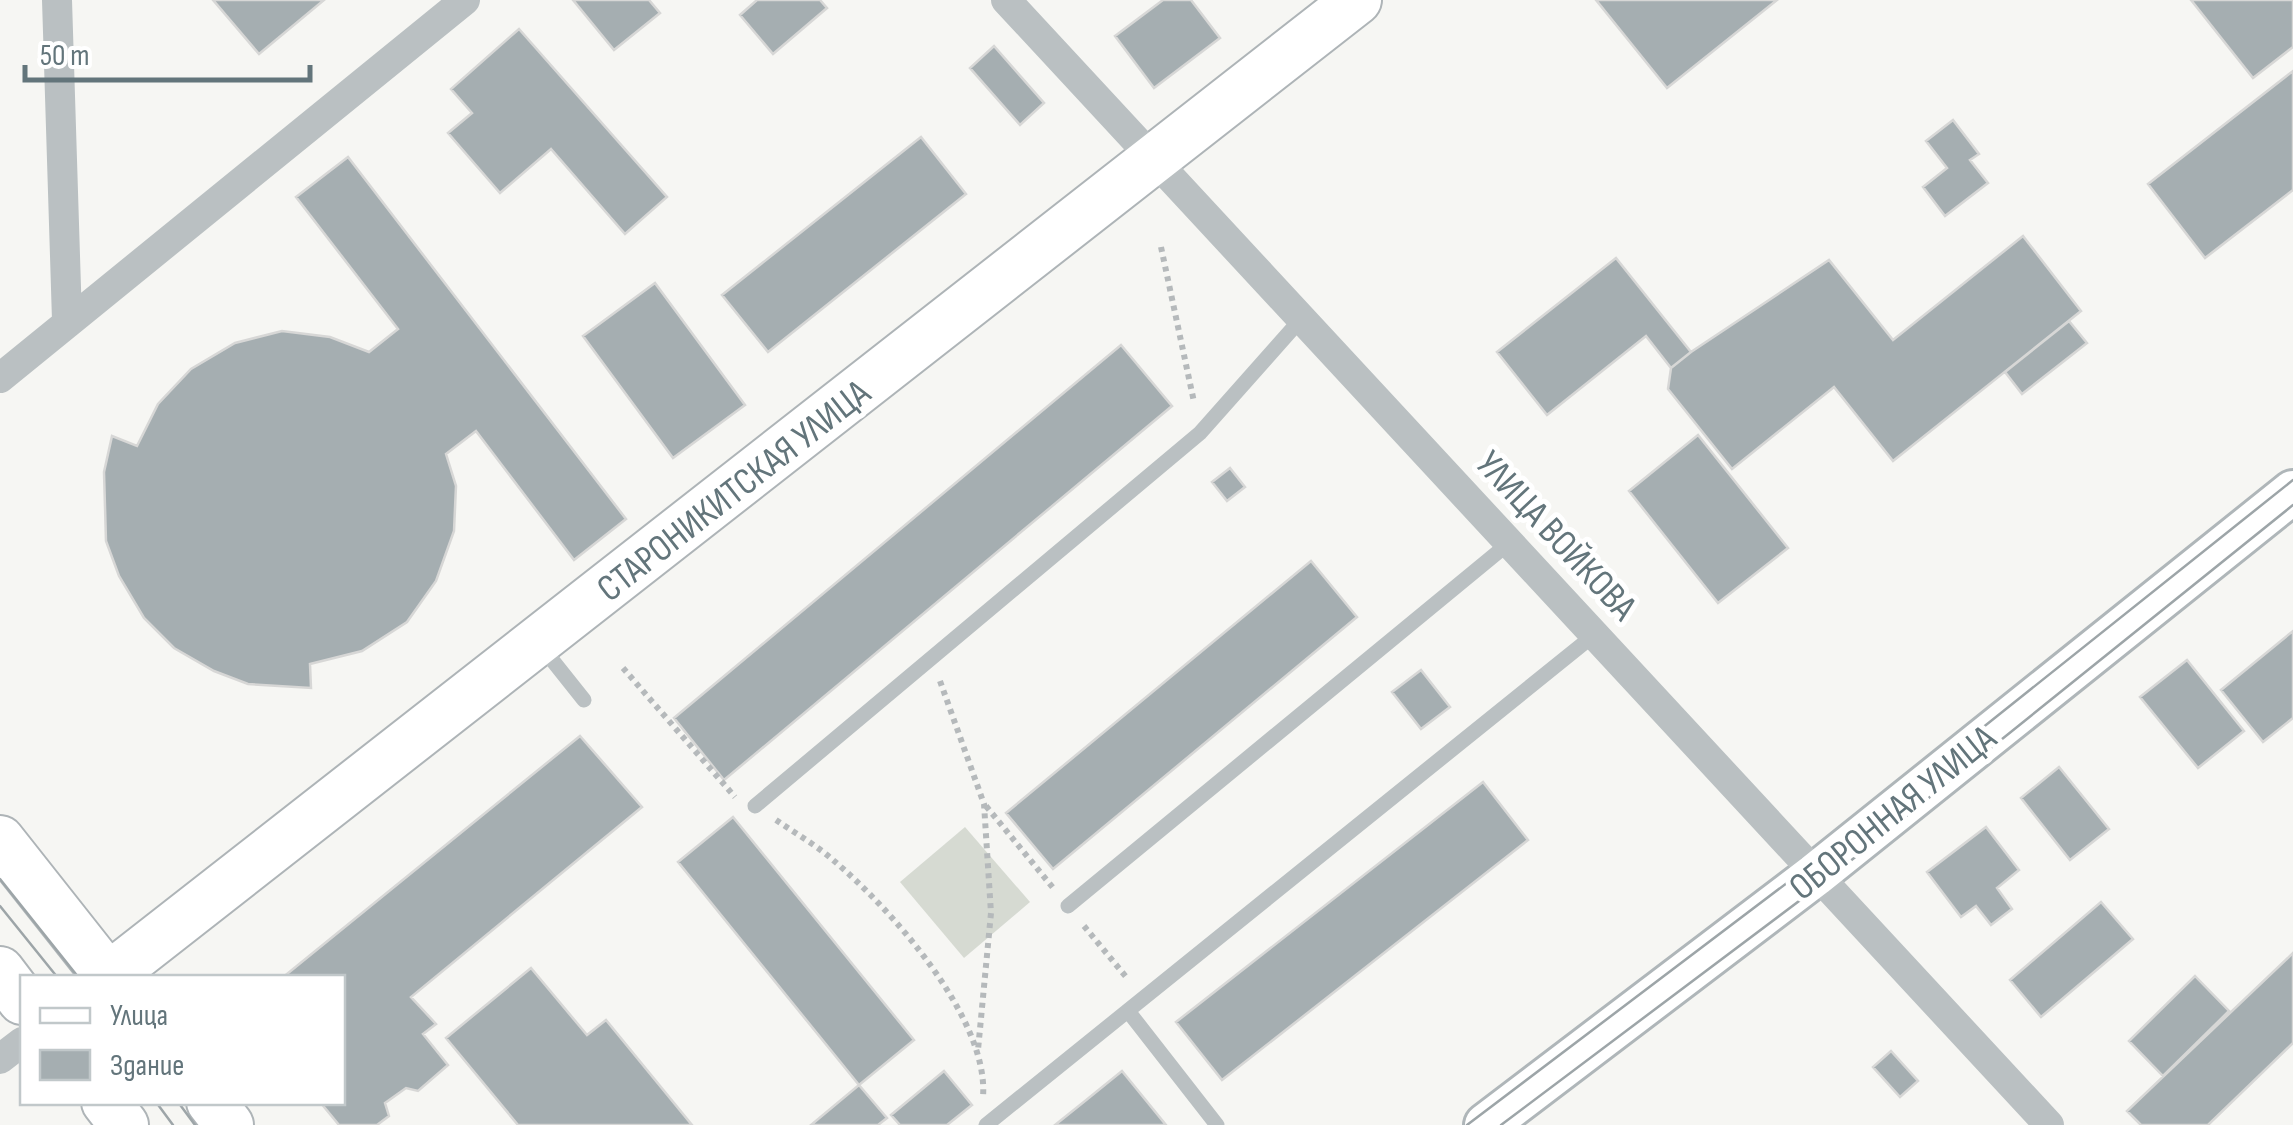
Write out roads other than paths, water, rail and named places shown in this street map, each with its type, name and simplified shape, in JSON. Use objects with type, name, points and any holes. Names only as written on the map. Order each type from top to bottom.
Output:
[{"type":"main road","name":"СТАРОНИКИТСКАЯ УЛИЦА","points":[[111,975],[1357,0]]},
{"type":"main road","name":"ОБОРОННАЯ УЛИЦА","points":[[1486,1125],[1815,875],[2293,492]]},
{"type":"main road","points":[[0,840],[106,975]]},
{"type":"main road","points":[[0,971],[20,997]]},
{"type":"main road","points":[[108,1105],[124,1125]]},
{"type":"street","points":[[57,0],[67,320]]},
{"type":"street","points":[[0,378],[464,0]]},
{"type":"street","name":"УЛИЦА ВОЙКОВА","points":[[1006,0],[2050,1125]]},
{"type":"street","points":[[0,1060],[20,1044]]},
{"type":"lane","points":[[755,806],[1200,433],[1302,318]]},
{"type":"lane","points":[[1068,906],[1509,542]]},
{"type":"lane","points":[[984,1118],[1128,1011],[1594,635]]},
{"type":"lane","points":[[538,643],[584,700]]},
{"type":"lane","points":[[1128,1011],[1216,1125]]},
{"type":"tram line","points":[[1467,1125],[1808,867],[2293,480]]},
{"type":"tram line","points":[[1501,1125],[1823,883],[2293,505]]},
{"type":"tram line","points":[[0,879],[77,975]]},
{"type":"tram line","points":[[0,906],[56,975]]},
{"type":"tram line","points":[[158,1105],[173,1125]]},
{"type":"tram line","points":[[180,1105],[195,1125]]}]
